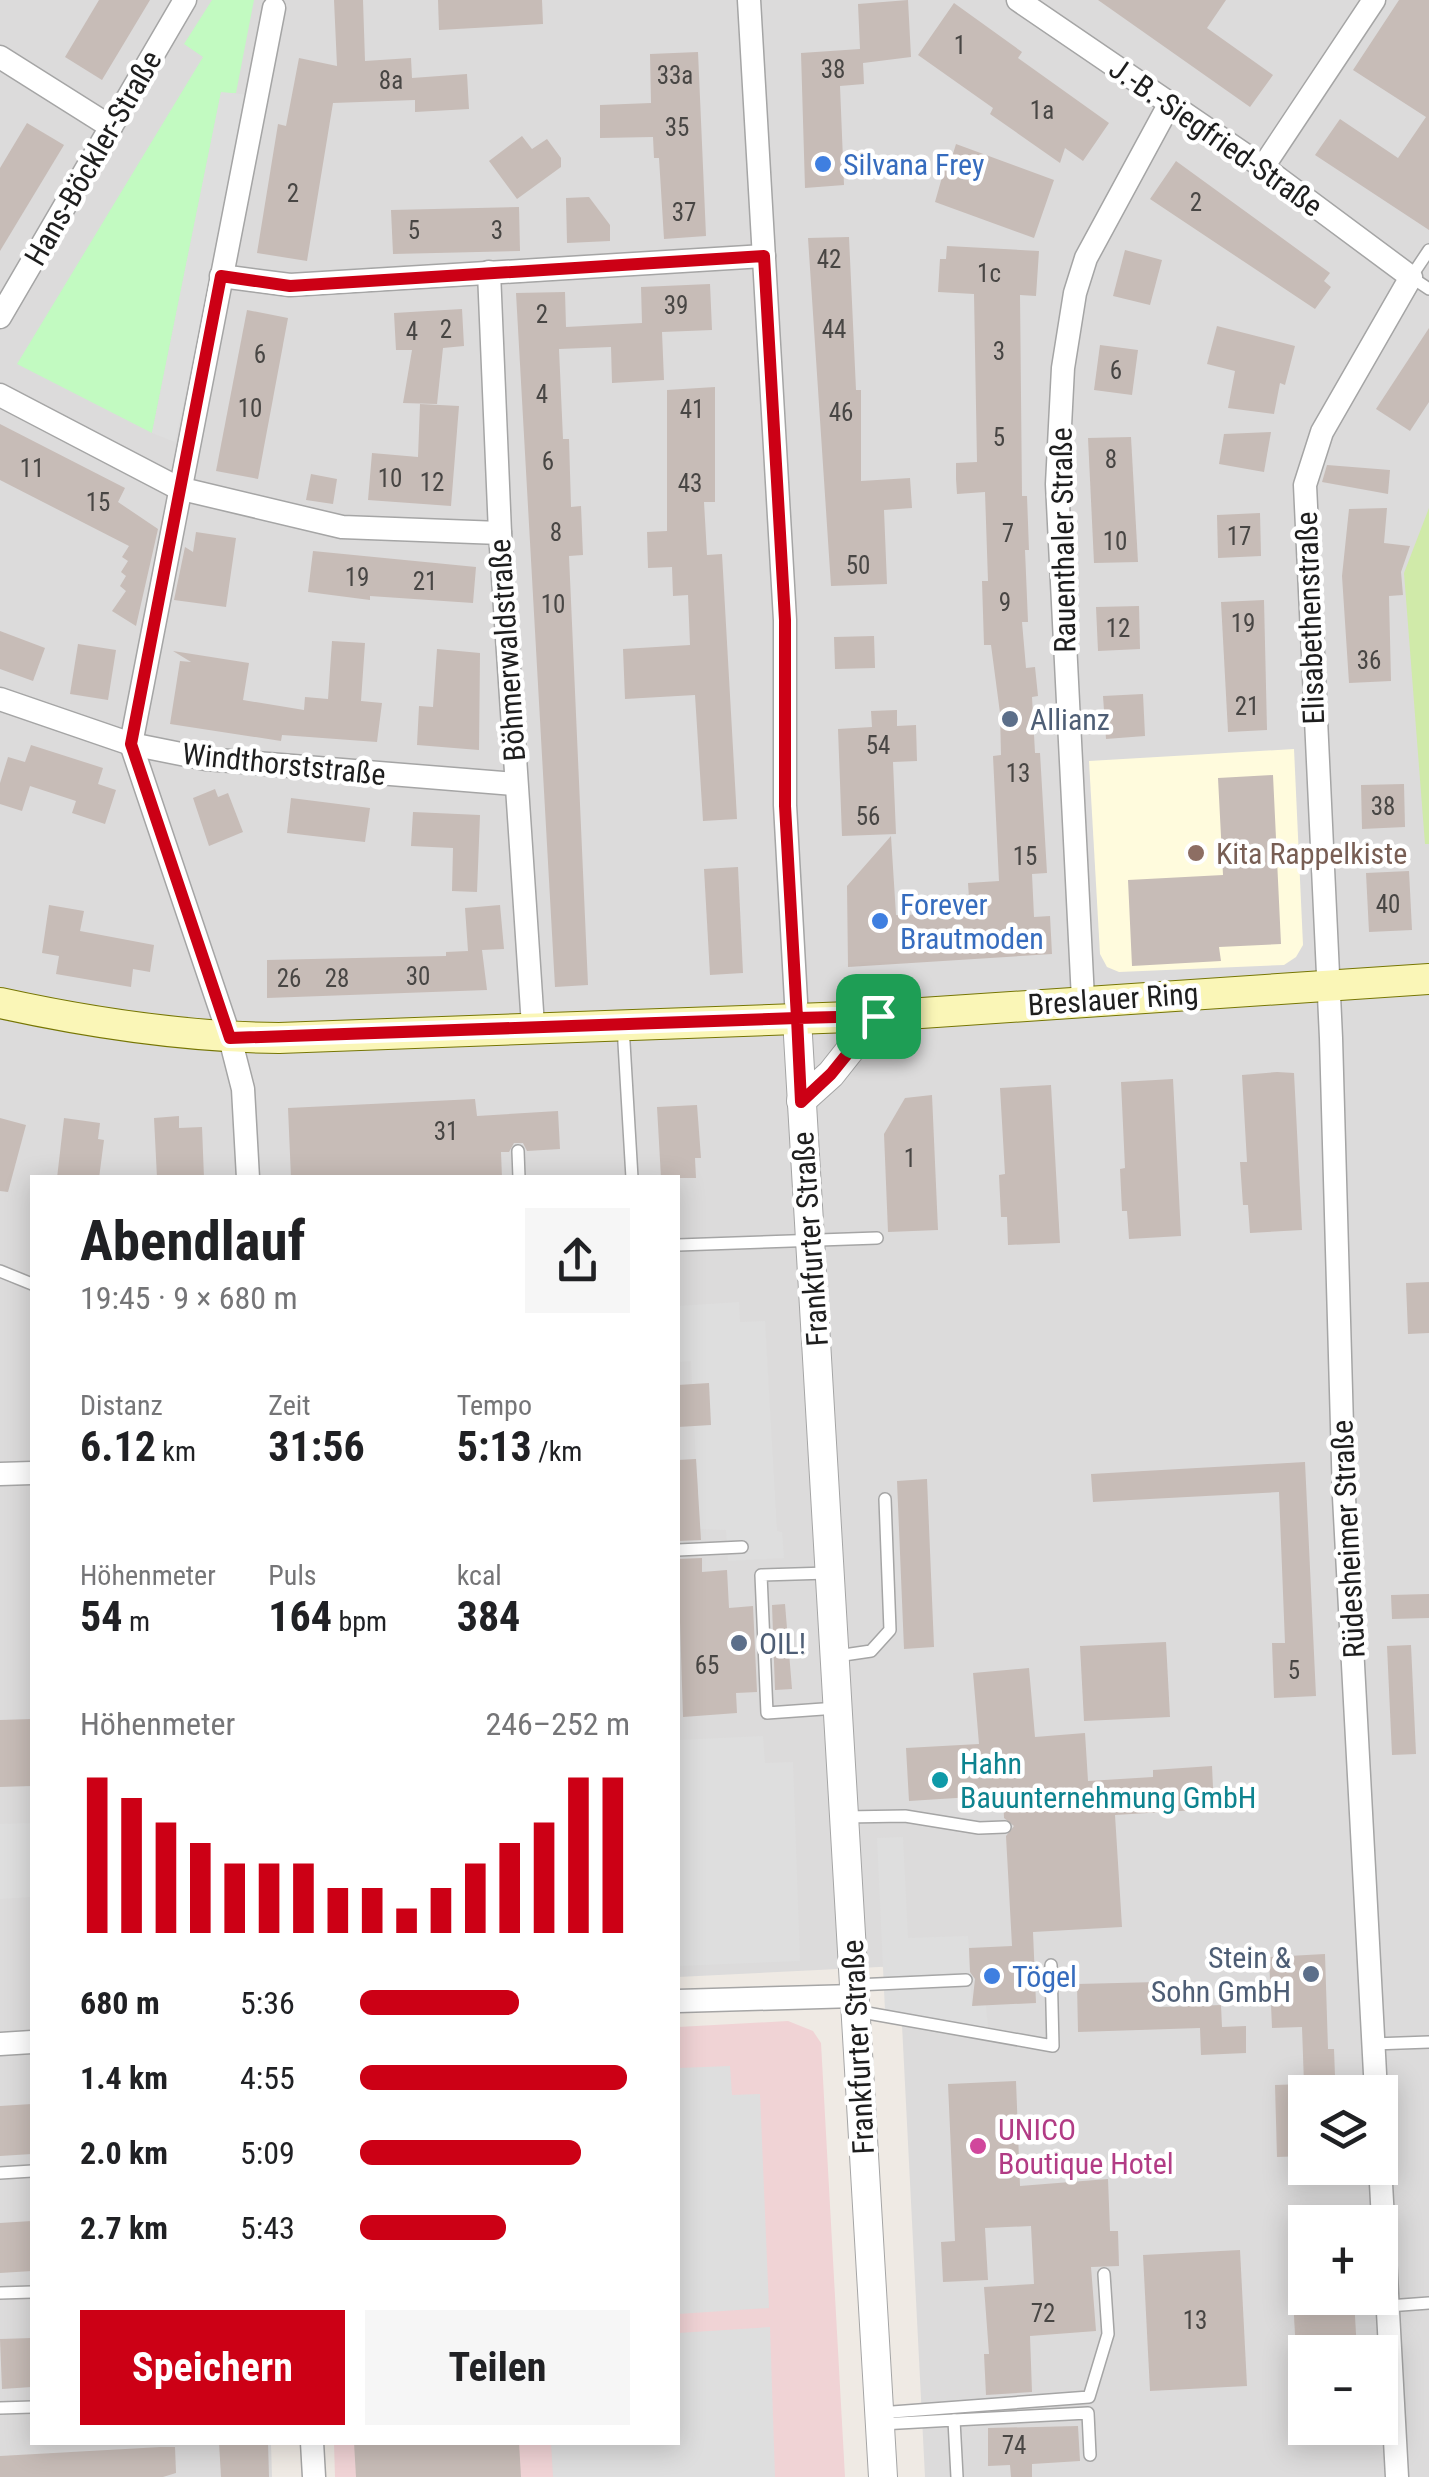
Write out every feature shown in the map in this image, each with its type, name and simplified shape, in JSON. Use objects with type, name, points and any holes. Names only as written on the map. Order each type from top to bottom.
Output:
[{"type":"main road","name":"Breslauer Ring","points":[[0,1002],[52,1014],[230,1038],[878,1016],[1429,978]]},
{"type":"street","name":"Hans-Böckler-Straße","points":[[0,317],[185,0]]},
{"type":"street","name":"Frankfurter Straße","points":[[749,0],[784,602],[785,806],[801,1102],[883,2477]]},
{"type":"street","name":"J.-B.-Siegfried-Straße","points":[[1018,0],[1263,168],[1420,284]]},
{"type":"street","points":[[1263,168],[1374,0]]},
{"type":"street","points":[[248,1175],[244,1089],[131,744],[274,8]]},
{"type":"street","points":[[0,57],[111,127]]},
{"type":"street","name":"Rauenthaler Straße","points":[[1083,1000],[1057,484],[1062,368],[1075,293],[1086,258],[1170,104]]},
{"type":"street","points":[[221,276],[290,286],[764,256]]},
{"type":"street","name":"Böhmerwaldstraße","points":[[489,272],[500,534],[533,1026]]},
{"type":"street","name":"Elisabethenstraße","points":[[1326,986],[1305,485],[1322,432],[1420,284]]},
{"type":"street","points":[[0,396],[178,488],[342,527],[500,534]]},
{"type":"street","name":"Windthorststraße","points":[[0,699],[131,744],[206,759],[516,784]]},
{"type":"street","name":"Rüdesheimer Straße","points":[[1326,986],[1344,1496],[1375,2075]]},
{"type":"street","points":[[801,1102],[831,1074],[878,1016]]},
{"type":"street","points":[[0,1474],[30,1473]]},
{"type":"street","points":[[680,2002],[855,1998]]},
{"type":"street","points":[[0,2044],[30,2042]]},
{"type":"street","points":[[1388,2315],[1397,2477]]},
{"type":"street","points":[[312,2445],[314,2477]]},
{"type":"lane","points":[[1420,284],[1429,250]]},
{"type":"lane","points":[[623,1026],[632,1175]]},
{"type":"lane","points":[[518,1151],[519,1175]]},
{"type":"lane","points":[[680,1245],[877,1238]]},
{"type":"lane","points":[[0,1270],[30,1283]]},
{"type":"lane","points":[[837,1656],[870,1652],[890,1630],[885,1499]]},
{"type":"lane","points":[[680,1550],[742,1547]]},
{"type":"lane","points":[[832,1572],[760,1575],[767,1713],[840,1708]]},
{"type":"lane","points":[[845,1816],[905,1816],[979,1828],[1005,1827]]},
{"type":"lane","points":[[855,1998],[1053,2046],[1051,1965]]},
{"type":"lane","points":[[855,1998],[966,1980]]},
{"type":"lane","points":[[1374,2044],[1429,2042]]},
{"type":"lane","points":[[0,2172],[30,2172]]},
{"type":"lane","points":[[880,2418],[1089,2398],[1108,2334],[1104,2274]]},
{"type":"lane","points":[[0,2293],[30,2292]]},
{"type":"lane","points":[[1398,2306],[1429,2304]]},
{"type":"lane","points":[[0,2408],[30,2407]]},
{"type":"lane","points":[[880,2418],[954,2420],[1088,2413],[1090,2455]]},
{"type":"lane","points":[[954,2420],[957,2477]]},
{"type":"shaded area","points":[[0,0],[1429,0],[1429,2477],[925,2477],[899,1966],[680,1977],[680,1175],[30,1175],[30,2445],[271,2445],[272,2477],[0,2477]]},
{"type":"shaded area","points":[[221,92],[252,95],[175,442],[152,433]]},
{"type":"shaded area","name":"Kita Rappelkiste","points":[[1294,749],[1303,945],[1296,957],[1284,965],[1119,972],[1107,967],[1100,954],[1089,761]]},
{"type":"shaded area","points":[[739,1302],[740,1322],[765,1321],[777,1531],[782,1532],[784,1558],[728,1561],[726,1530],[700,1529],[694,1426],[709,1384],[692,1384],[691,1361],[680,1362],[680,1306]]},
{"type":"shaded area","points":[[763,1736],[765,1763],[793,1762],[800,1961],[680,1966],[680,1740]]},
{"type":"shaded area","points":[[30,1823],[30,1897],[0,1899],[0,1824]]},
{"type":"shaded area","points":[[903,1837],[908,1938],[968,1936],[972,2005],[986,2005],[988,2028],[885,2011],[877,1838]]},
{"type":"shaded area","points":[[788,2021],[813,2031],[821,2043],[845,2477],[335,2477],[334,2445],[680,2445],[680,2027]]},
{"type":"shaded area","points":[[730,2066],[732,2095],[760,2094],[769,2308],[680,2314],[680,2068]]},
{"type":"shaded area","points":[[770,2327],[775,2477],[553,2477],[551,2445],[680,2445],[680,2333]]},
{"type":"green space","points":[[212,0],[254,0],[236,93],[221,93],[152,433],[17,364],[203,57],[184,44]]},
{"type":"green space","points":[[1429,508],[1429,844],[1425,844],[1404,573]]},
{"type":"building","points":[[99,0],[150,0],[102,80],[65,57]]},
{"type":"building","points":[[334,0],[363,0],[365,61],[411,58],[412,78],[467,74],[469,109],[415,112],[415,100],[333,103],[307,261],[257,253],[278,124],[286,126],[299,58],[337,66]]},
{"type":"building","points":[[438,0],[542,0],[543,24],[439,30]]},
{"type":"building","points":[[908,0],[911,57],[863,63],[864,84],[840,86],[844,185],[805,188],[801,53],[860,49],[858,4]]},
{"type":"building","points":[[1098,0],[1226,0],[1207,28],[1273,75],[1250,107]]},
{"type":"building","points":[[1399,0],[1429,0],[1429,230],[1315,155],[1340,119],[1398,158],[1426,117],[1353,70]]},
{"type":"building","points":[[954,3],[1022,52],[1018,58],[1109,123],[1083,161],[1065,148],[1060,163],[990,114],[993,108],[918,55]]},
{"type":"building","points":[[698,52],[706,236],[664,239],[659,158],[654,158],[653,137],[600,138],[600,105],[651,103],[650,54]]},
{"type":"building","points":[[27,123],[64,145],[0,251],[0,168]]},
{"type":"building","points":[[522,136],[532,149],[547,139],[561,158],[561,167],[517,199],[489,161]]},
{"type":"building","points":[[956,144],[1054,180],[1034,238],[935,202],[948,156],[952,157]]},
{"type":"building","points":[[1176,161],[1330,273],[1324,281],[1331,287],[1315,309],[1150,199]]},
{"type":"building","points":[[589,197],[610,225],[610,241],[567,243],[566,198]]},
{"type":"building","points":[[519,207],[520,251],[393,254],[391,210]]},
{"type":"building","points":[[849,237],[856,390],[861,390],[861,481],[910,478],[912,508],[884,510],[887,584],[831,586],[808,238]]},
{"type":"building","points":[[947,246],[1039,251],[1036,296],[1020,295],[1022,496],[1027,496],[1029,550],[1025,550],[1028,622],[1022,622],[1026,668],[1035,667],[1038,696],[1032,697],[1035,753],[1040,753],[1047,873],[1032,874],[1034,917],[1050,916],[1052,954],[848,967],[847,886],[891,836],[896,915],[970,913],[968,883],[999,881],[993,756],[1001,755],[1000,713],[991,645],[984,645],[982,581],[988,581],[985,492],[957,494],[956,479],[956,463],[977,462],[974,294],[938,292],[940,259],[946,259]]},
{"type":"building","points":[[1125,250],[1162,260],[1150,305],[1113,296]]},
{"type":"building","points":[[710,284],[712,330],[662,332],[664,380],[612,383],[611,347],[559,349],[563,439],[569,439],[571,507],[581,506],[583,555],[569,556],[588,985],[555,987],[516,293],[565,292],[566,327],[642,323],[641,287]]},
{"type":"building","points":[[462,309],[464,346],[443,348],[437,404],[403,403],[412,350],[396,350],[394,313]]},
{"type":"building","points":[[247,310],[288,318],[258,479],[216,471]]},
{"type":"building","points":[[1217,326],[1295,346],[1285,385],[1280,383],[1274,414],[1228,408],[1235,371],[1207,364]]},
{"type":"building","points":[[1429,328],[1429,402],[1410,431],[1376,409]]},
{"type":"building","points":[[1100,345],[1138,350],[1132,395],[1094,390]]},
{"type":"building","points":[[715,387],[715,502],[704,502],[707,555],[722,554],[737,819],[703,821],[695,695],[625,699],[623,649],[690,645],[688,595],[673,596],[672,567],[648,568],[647,532],[667,531],[667,390]]},
{"type":"building","points":[[420,404],[459,406],[451,506],[368,500],[372,453],[418,457]]},
{"type":"building","points":[[0,424],[125,488],[118,502],[158,529],[136,626],[112,611],[126,591],[120,586],[126,576],[121,572],[128,561],[122,557],[129,546],[0,480]]},
{"type":"building","points":[[1271,432],[1264,472],[1219,464],[1224,434]]},
{"type":"building","points":[[1131,437],[1138,562],[1094,563],[1088,438]]},
{"type":"building","points":[[1327,465],[1390,470],[1388,494],[1322,482]]},
{"type":"building","points":[[311,474],[337,479],[333,504],[306,500]]},
{"type":"building","points":[[1387,508],[1384,543],[1410,546],[1401,572],[1403,595],[1389,596],[1391,681],[1349,683],[1342,576],[1349,509]]},
{"type":"building","points":[[1260,513],[1261,556],[1218,558],[1217,515]]},
{"type":"building","points":[[196,532],[236,538],[226,607],[174,600],[185,547],[193,552]]},
{"type":"building","points":[[313,551],[476,567],[473,603],[370,596],[370,600],[308,592]]},
{"type":"building","points":[[1264,600],[1267,730],[1228,732],[1221,602]]},
{"type":"building","points":[[1139,606],[1140,649],[1098,651],[1096,607]]},
{"type":"building","points":[[0,631],[45,648],[33,681],[0,669]]},
{"type":"building","points":[[874,636],[875,668],[835,669],[834,637]]},
{"type":"building","points":[[332,641],[365,643],[361,701],[382,703],[377,742],[282,735],[281,741],[170,724],[180,661],[191,662],[173,651],[249,663],[243,700],[304,710],[305,697],[328,699]]},
{"type":"building","points":[[78,644],[116,650],[108,700],[70,694]]},
{"type":"building","points":[[437,649],[480,653],[479,750],[417,745],[419,706],[433,707]]},
{"type":"building","points":[[1143,694],[1145,736],[1106,739],[1103,696]]},
{"type":"building","points":[[897,710],[897,726],[916,725],[917,761],[893,762],[896,834],[842,836],[838,729],[872,727],[871,711]]},
{"type":"building","points":[[31,745],[103,768],[98,784],[116,790],[105,824],[72,813],[76,801],[30,786],[22,811],[0,804],[0,783],[8,757],[25,762]]},
{"type":"building","points":[[1273,775],[1281,944],[1219,947],[1221,961],[1132,966],[1128,880],[1223,875],[1218,778]]},
{"type":"building","points":[[1404,784],[1405,827],[1362,829],[1361,785]]},
{"type":"building","points":[[215,789],[218,797],[228,793],[243,832],[209,846],[193,798]]},
{"type":"building","points":[[291,798],[370,808],[365,842],[287,833]]},
{"type":"building","points":[[413,812],[480,815],[477,892],[452,891],[453,848],[411,846]]},
{"type":"building","points":[[738,867],[743,973],[710,975],[704,869]]},
{"type":"building","points":[[1409,871],[1412,930],[1369,932],[1366,873]]},
{"type":"building","points":[[49,905],[84,911],[80,931],[154,945],[150,972],[133,969],[131,987],[56,974],[59,956],[42,953]]},
{"type":"building","points":[[500,905],[504,949],[482,950],[487,990],[267,998],[267,960],[446,956],[446,952],[468,951],[465,908]]},
{"type":"building","points":[[1294,1073],[1302,1230],[1250,1233],[1248,1205],[1243,1205],[1240,1162],[1247,1162],[1242,1075]]},
{"type":"building","points":[[1173,1079],[1181,1236],[1129,1239],[1127,1211],[1122,1211],[1120,1169],[1125,1168],[1121,1082]]},
{"type":"building","points":[[1051,1085],[1060,1243],[1008,1245],[1007,1217],[1001,1217],[999,1175],[1005,1174],[1000,1088]]},
{"type":"building","points":[[932,1095],[938,1230],[888,1232],[884,1134],[905,1098]]},
{"type":"building","points":[[475,1099],[477,1116],[558,1111],[560,1149],[527,1151],[523,1143],[514,1143],[509,1152],[501,1152],[502,1175],[291,1175],[288,1108]]},
{"type":"building","points":[[697,1105],[701,1158],[695,1158],[696,1178],[661,1175],[657,1107]]},
{"type":"building","points":[[179,1116],[179,1128],[202,1127],[204,1175],[157,1175],[154,1118]]},
{"type":"building","points":[[0,1118],[26,1125],[8,1192],[0,1191]]},
{"type":"building","points":[[64,1118],[100,1123],[98,1139],[104,1140],[99,1175],[57,1175]]},
{"type":"building","points":[[1429,1282],[1429,1333],[1408,1334],[1406,1283]]},
{"type":"building","points":[[709,1383],[711,1425],[680,1427],[680,1385]]},
{"type":"building","points":[[696,1459],[701,1540],[680,1541],[680,1460]]},
{"type":"building","points":[[1305,1462],[1316,1696],[1274,1698],[1272,1643],[1285,1643],[1279,1492],[1093,1502],[1091,1474]]},
{"type":"building","points":[[927,1479],[934,1647],[904,1649],[897,1481]]},
{"type":"building","points":[[702,1558],[702,1572],[727,1570],[729,1608],[753,1606],[757,1692],[736,1693],[737,1713],[683,1717],[680,1559]]},
{"type":"building","points":[[1429,1594],[1429,1618],[1392,1619],[1391,1595]]},
{"type":"building","points":[[785,1604],[792,1689],[775,1690],[772,1605]]},
{"type":"building","points":[[1166,1642],[1170,1717],[1084,1721],[1080,1646]]},
{"type":"building","points":[[1411,1645],[1416,1754],[1392,1755],[1387,1646]]},
{"type":"building","points":[[1029,1668],[1035,1737],[1085,1733],[1088,1781],[1153,1777],[1153,1770],[1212,1766],[1214,1809],[1115,1815],[1122,1927],[1033,1932],[1036,2003],[972,2006],[975,1979],[970,1972],[969,1948],[1012,1946],[1006,1836],[1014,1826],[1004,1818],[1003,1795],[909,1801],[906,1748],[979,1744],[973,1673]]},
{"type":"building","points":[[30,1719],[30,1786],[0,1787],[0,1720]]},
{"type":"building","points":[[1325,1954],[1328,2049],[1334,2049],[1335,2075],[1304,2075],[1302,2027],[1272,2028],[1269,1957]]},
{"type":"building","points":[[1158,1982],[1159,2007],[1221,2005],[1222,2027],[1246,2026],[1246,2053],[1201,2055],[1200,2028],[1078,2032],[1077,1984]]},
{"type":"building","points":[[1016,2081],[1020,2186],[1108,2179],[1110,2231],[1118,2231],[1119,2266],[1091,2267],[1096,2331],[1030,2336],[1032,2392],[986,2395],[984,2354],[989,2354],[984,2287],[1034,2284],[1031,2226],[985,2228],[988,2280],[943,2282],[941,2242],[955,2241],[948,2084]]},
{"type":"building","points":[[1275,2085],[1288,2085],[1288,2157],[1277,2157]]},
{"type":"building","points":[[30,2104],[30,2154],[0,2156],[0,2106]]},
{"type":"building","points":[[30,2221],[30,2271],[0,2273],[0,2223]]},
{"type":"building","points":[[1240,2250],[1247,2386],[1150,2391],[1143,2255]]},
{"type":"building","points":[[1294,2315],[1355,2315],[1356,2335],[1295,2335]]},
{"type":"building","points":[[30,2338],[30,2387],[2,2389],[0,2339]]},
{"type":"building","points":[[1078,2426],[1080,2461],[1032,2464],[1032,2477],[1011,2477],[1010,2465],[988,2466],[988,2428]]},
{"type":"building","points":[[219,2445],[268,2445],[269,2477],[221,2477]]},
{"type":"building","points":[[354,2445],[519,2445],[521,2477],[356,2477]]},
{"type":"building","points":[[175,2447],[176,2473],[163,2477],[0,2477],[0,2456]]},
{"type":"place","name":"Silvana Frey","points":[[823,164]]},
{"type":"place","name":"Allianz","points":[[1010,719]]},
{"type":"place","name":"Kita Rappelkiste","points":[[1196,853]]},
{"type":"place","name":"Forever Brautmoden","points":[[880,921]]},
{"type":"place","name":"OIL!","points":[[739,1643]]},
{"type":"place","name":"Hahn Bauunternehmung GmbH","points":[[940,1780]]},
{"type":"place","name":"Stein & Sohn GmbH","points":[[1311,1974]]},
{"type":"place","name":"Tögel","points":[[992,1976]]},
{"type":"place","name":"UNICO Boutique Hotel","points":[[978,2146]]},
{"type":"route","points":[[878,1016],[797,1018],[785,806],[785,620],[764,256],[290,286],[221,276],[131,744],[230,1038],[797,1018],[801,1102],[831,1074],[878,1016]]}]
